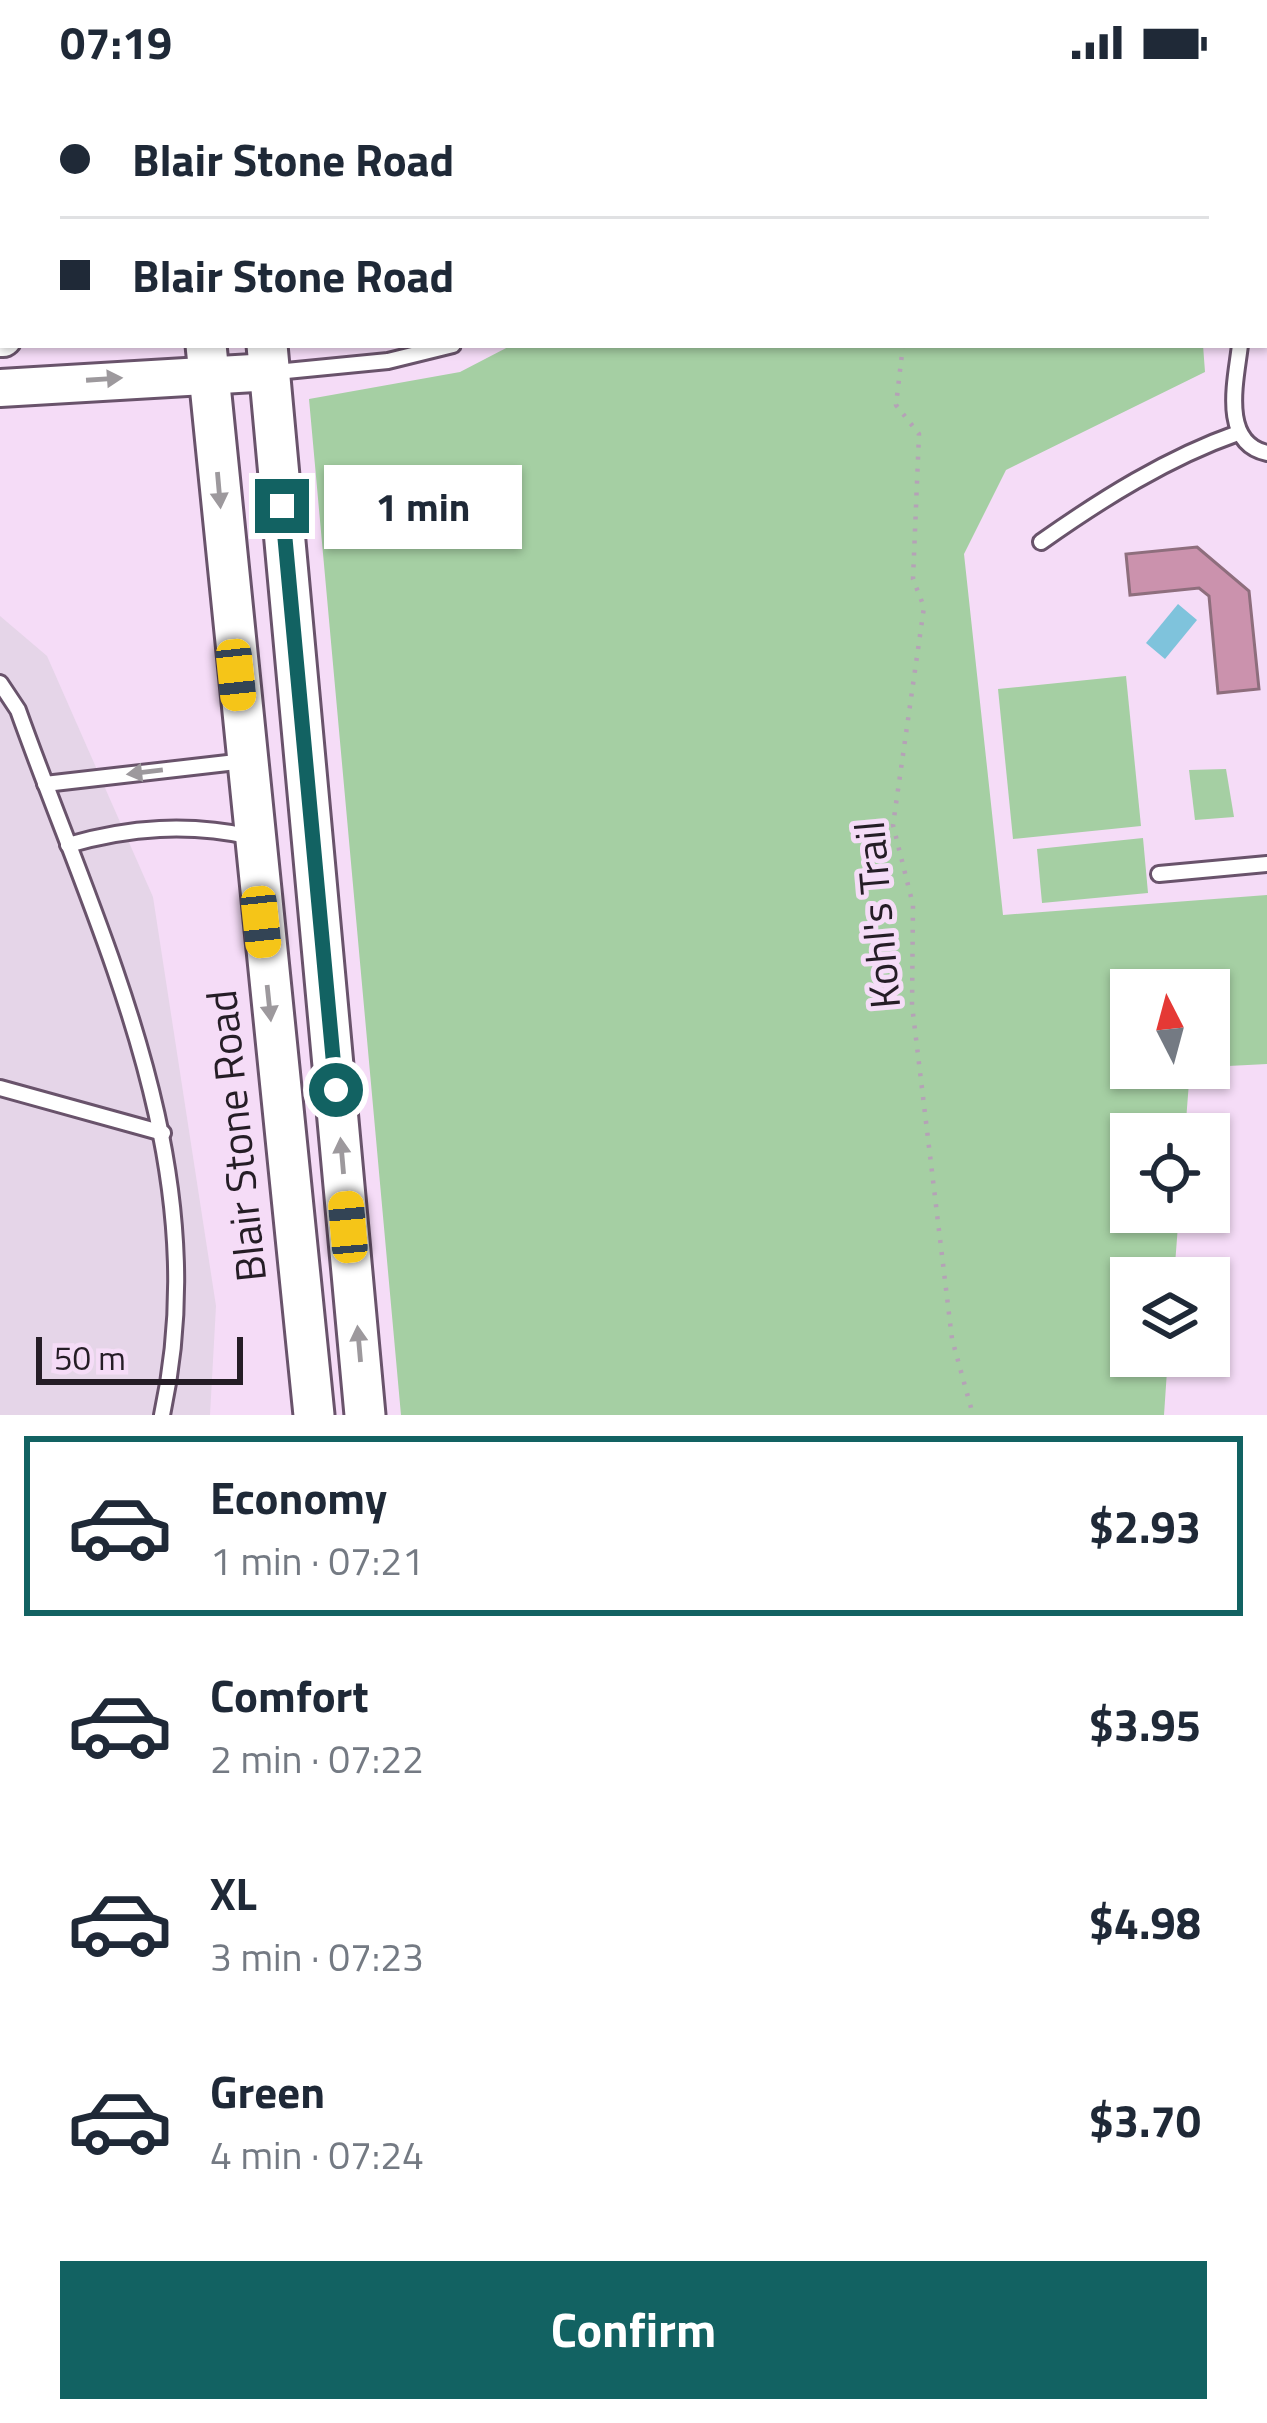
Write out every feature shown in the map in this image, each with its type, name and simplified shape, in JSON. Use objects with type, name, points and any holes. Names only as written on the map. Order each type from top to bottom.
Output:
[{"type":"main road","name":"Blair Stone Road","points":[[207,359],[244,761],[314,1415]]},
{"type":"main road","points":[[269,359],[365,1415]]},
{"type":"main road","points":[[244,761],[287,786],[310,812]]},
{"type":"street","points":[[0,388],[207,359],[269,359]]},
{"type":"lane","points":[[269,359],[388,362],[442,348]]},
{"type":"lane","points":[[1240,348],[1233,403],[1238,433],[1254,450],[1267,453]]},
{"type":"lane","points":[[1041,542],[1094,505],[1202,446],[1238,433]]},
{"type":"lane","points":[[0,683],[18,710],[128,994],[163,1133],[174,1306],[162,1415]]},
{"type":"lane","points":[[45,784],[244,761]]},
{"type":"lane","points":[[68,844],[205,826],[252,837]]},
{"type":"lane","points":[[1159,874],[1267,864]]},
{"type":"lane","points":[[0,1088],[163,1133]]},
{"type":"path","name":"Kohl's Trail","points":[[903,348],[896,405],[919,434],[914,579],[924,607],[893,825],[913,905],[912,1005],[952,1340],[973,1415]]},
{"type":"shaded area","points":[[0,616],[47,656],[153,897],[216,1306],[210,1415],[0,1415]]},
{"type":"green space","points":[[506,348],[1203,348],[1205,372],[1006,470],[964,554],[1003,915],[1267,895],[1267,1064],[1230,1066],[1230,969],[1110,969],[1110,1089],[1188,1089],[1187,1113],[1110,1113],[1110,1233],[1177,1233],[1176,1257],[1110,1257],[1110,1377],[1167,1377],[1164,1415],[401,1415],[309,399],[460,372]]},
{"type":"green space","points":[[1126,676],[1141,826],[1013,839],[998,689]]},
{"type":"green space","points":[[1226,769],[1234,817],[1195,820],[1189,770]]},
{"type":"green space","points":[[1143,838],[1148,893],[1042,903],[1037,849]]},
{"type":"water","points":[[1178,604],[1197,620],[1165,659],[1146,643]]},
{"type":"building","points":[[1197,547],[1249,591],[1259,689],[1218,693],[1209,596],[1199,588],[1130,595],[1126,554]]},
{"type":"route","points":[[282,506],[336,1090]]}]
